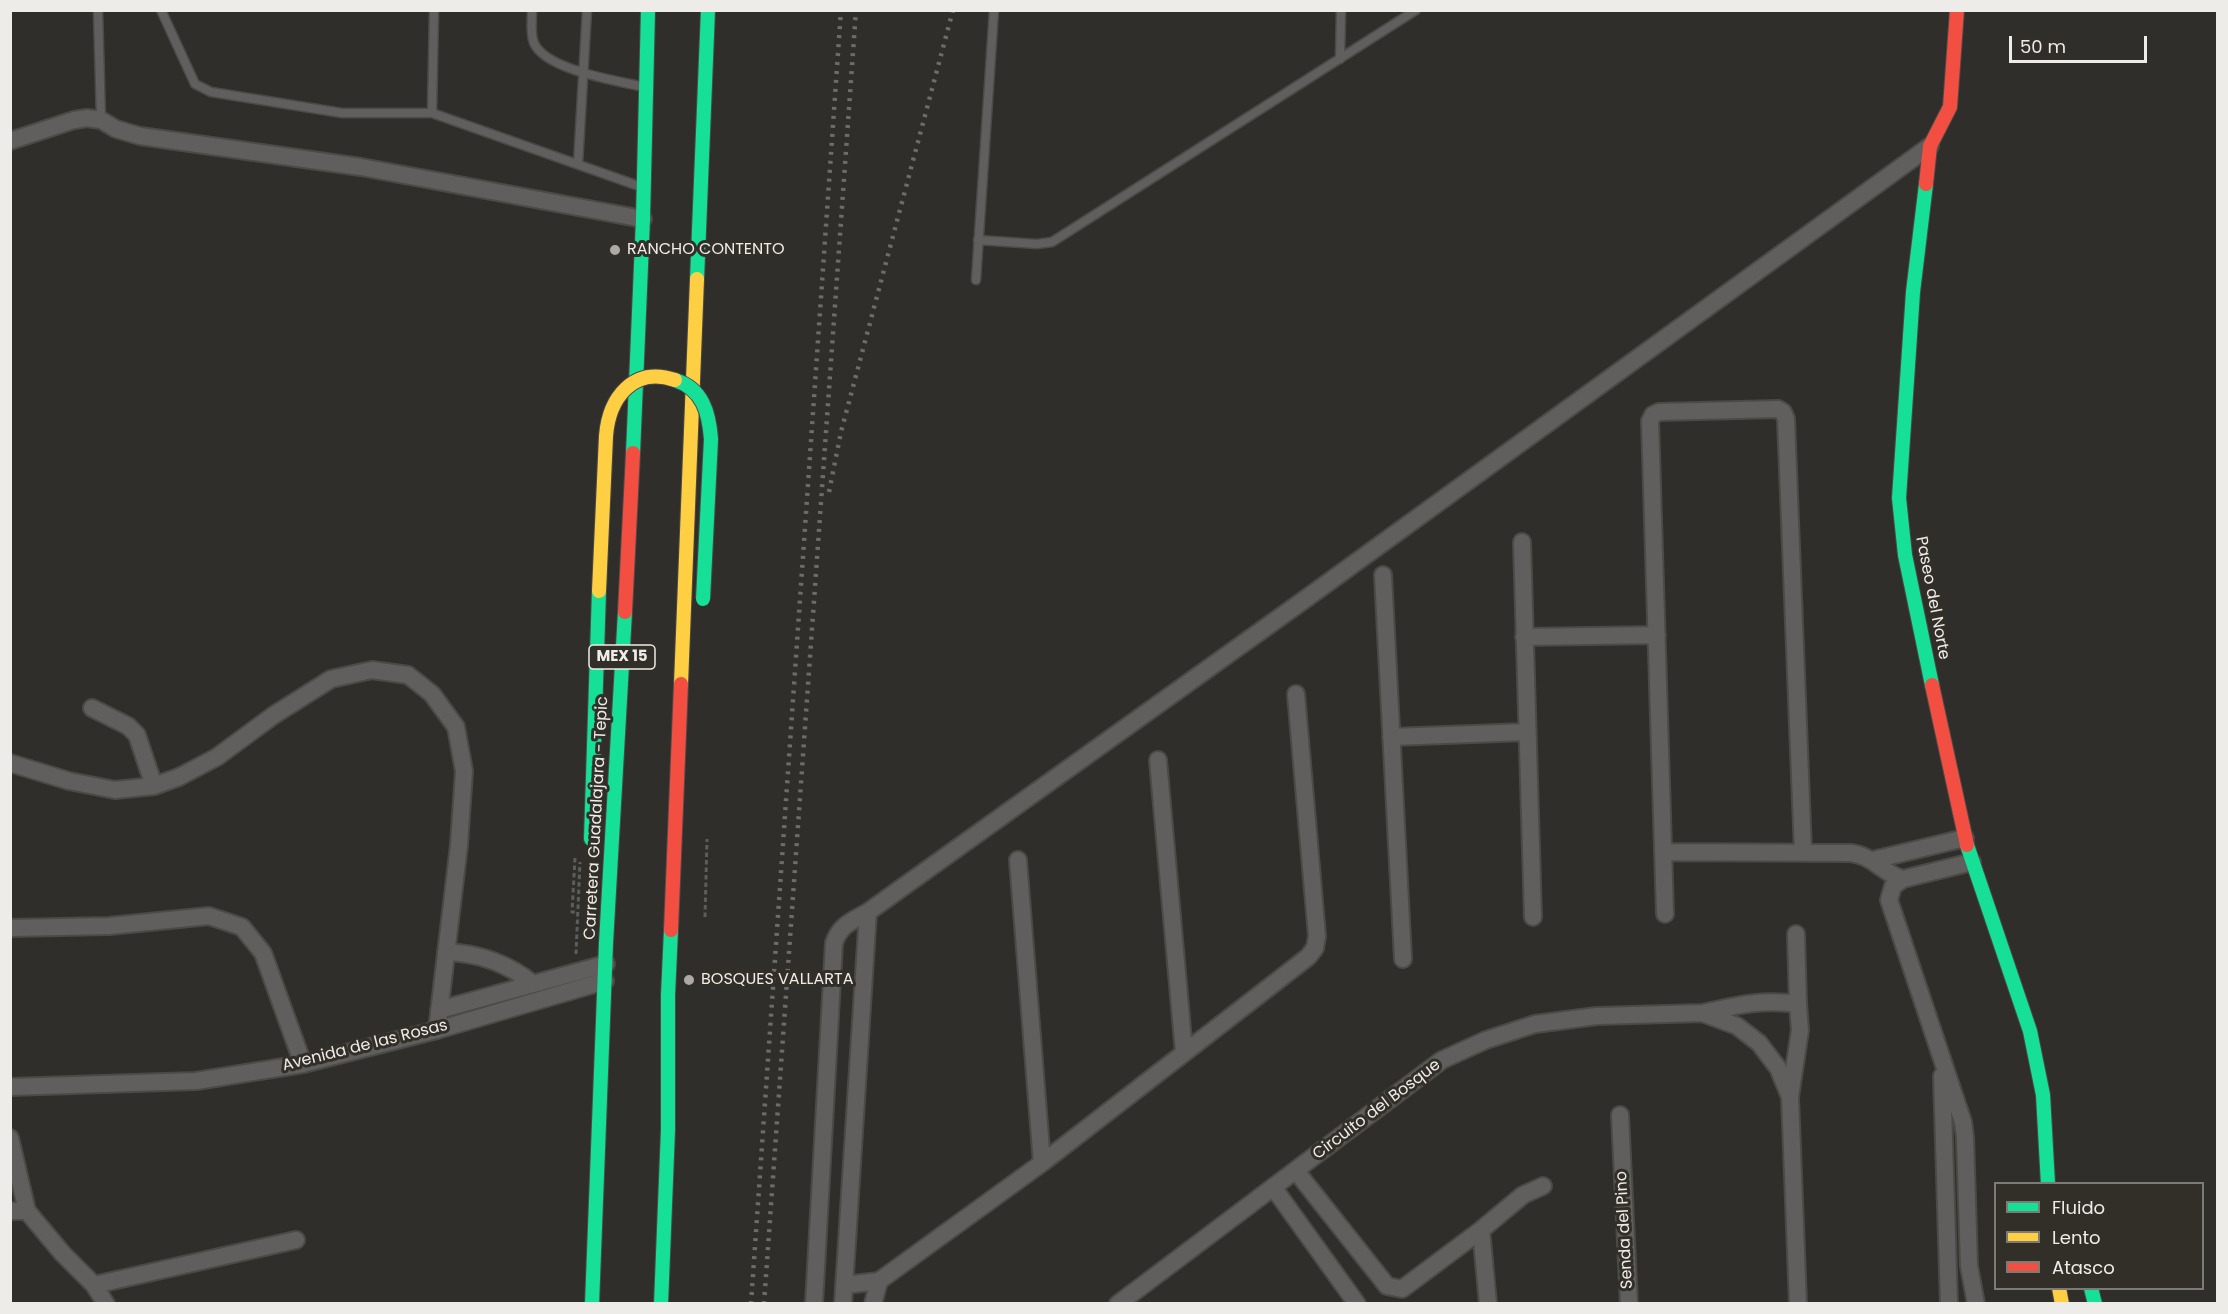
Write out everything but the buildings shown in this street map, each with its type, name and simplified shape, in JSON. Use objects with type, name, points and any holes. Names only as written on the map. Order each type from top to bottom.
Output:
[{"type":"main road","name":"Carretera Guadalajara - Tepic","points":[[592,1304],[606,943],[630,516],[643,219],[648,10]]},
{"type":"main road","points":[[661,1304],[668,1130],[668,995],[708,10]]},
{"type":"main road","name":"Paseo del Norte","points":[[1957,10],[1950,107],[1930,146],[1912,303],[1899,498],[1905,555],[1965,838],[2030,1031],[2043,1095],[2048,1182]]},
{"type":"main road","points":[[585,856],[606,437],[611,406],[624,388],[642,379],[665,376],[683,382],[695,391],[709,415],[711,439],[703,604]]},
{"type":"main road","points":[[671,936],[687,876]]},
{"type":"main road","points":[[594,920],[606,943]]},
{"type":"main road","points":[[668,1130],[678,1249]]},
{"type":"street","points":[[10,141],[74,120],[87,118],[101,120],[116,129],[140,136],[361,167],[643,219]]},
{"type":"street","points":[[814,1304],[834,943],[837,932],[1304,600],[1930,146]]},
{"type":"street","points":[[1665,914],[1650,421],[1653,415],[1659,412],[1778,409],[1783,412],[1786,419],[1803,852]]},
{"type":"street","points":[[1522,542],[1533,917]]},
{"type":"street","points":[[1383,575],[1403,959]]},
{"type":"street","points":[[1524,637],[1657,635]]},
{"type":"street","points":[[10,763],[69,781],[115,790],[154,786],[179,777],[217,757],[274,715],[331,679],[372,670],[408,675],[432,694],[456,727],[465,771],[437,1030]]},
{"type":"street","points":[[844,1285],[879,1281],[1042,1163],[1308,957],[1315,948],[1317,936],[1296,694]]},
{"type":"street","points":[[92,708],[128,726],[137,735],[154,786]]},
{"type":"street","points":[[1391,737],[1527,732]]},
{"type":"street","points":[[1158,760],[1184,1052]]},
{"type":"street","points":[[1872,860],[1965,838]]},
{"type":"street","points":[[1663,852],[1851,852],[1862,854],[1894,877],[1903,879]]},
{"type":"street","points":[[1018,860],[1042,1163]]},
{"type":"street","points":[[1972,862],[1903,879],[1893,886],[1888,900],[1959,1109],[1965,1137],[1969,1266],[1976,1304]]},
{"type":"street","points":[[843,1304],[868,912]]},
{"type":"street","points":[[10,928],[109,926],[209,916],[242,927],[262,953],[303,1064]]},
{"type":"street","points":[[1790,1097],[1800,1030],[1796,934]]},
{"type":"street","points":[[446,952],[460,952],[500,963],[517,971],[533,984]]},
{"type":"street","points":[[439,1010],[576,973],[606,973]]},
{"type":"street","name":"Avenida de las Rosas","points":[[10,1087],[196,1081],[303,1064],[437,1030],[570,991],[606,973]]},
{"type":"street","points":[[570,991],[591,1004],[604,1019]]},
{"type":"street","points":[[1702,1013],[1751,1002],[1776,1001],[1798,1004]]},
{"type":"street","name":"Circuito del Bosque","points":[[1118,1304],[1442,1060],[1485,1040],[1535,1024],[1587,1017],[1702,1013],[1737,1026],[1759,1043],[1778,1068],[1790,1097],[1798,1304]]},
{"type":"street","points":[[1942,1063],[1949,1304]]},
{"type":"street","name":"Senda del Pino","points":[[1620,1115],[1620,1157],[1629,1304]]},
{"type":"street","points":[[10,1138],[19,1211],[94,1285],[106,1304]]},
{"type":"street","points":[[1296,1171],[1387,1286],[1394,1288],[1402,1288],[1481,1230],[1523,1195],[1543,1186]]},
{"type":"street","points":[[1273,1187],[1357,1304]]},
{"type":"street","points":[[1481,1230],[1488,1304]]},
{"type":"street","points":[[94,1285],[296,1240]]},
{"type":"street","points":[[873,1304],[879,1281]]},
{"type":"lane","points":[[98,10],[101,120]]},
{"type":"lane","points":[[432,113],[434,10]]},
{"type":"lane","points":[[532,10],[532,41],[541,54],[584,72],[645,88]]},
{"type":"lane","points":[[578,164],[587,10]]},
{"type":"lane","points":[[976,280],[994,10]]},
{"type":"lane","points":[[1340,59],[1341,10]]},
{"type":"lane","points":[[978,240],[1037,244],[1052,242],[1416,10]]},
{"type":"lane","points":[[162,11],[195,84],[211,92],[342,113],[432,113],[642,187]]},
{"type":"path","points":[[705,917],[707,839]]},
{"type":"path","points":[[576,973],[585,856]]},
{"type":"railway","points":[[751,1304],[841,10]]},
{"type":"railway","points":[[764,1304],[856,10]]},
{"type":"railway","points":[[829,492],[841,432],[953,10]]},
{"type":"traffic: fast","points":[[633,453],[643,219],[648,10]]},
{"type":"traffic: fast","points":[[697,279],[708,10]]},
{"type":"traffic: fast","points":[[1926,184],[1913,292],[1899,498],[1905,555],[1932,685]]},
{"type":"traffic: fast","points":[[675,380],[685,384],[698,396],[706,411],[710,429],[703,599]]},
{"type":"traffic: fast","points":[[591,839],[599,591]]},
{"type":"traffic: fast","points":[[592,1304],[606,943],[625,612]]},
{"type":"traffic: fast","points":[[1967,845],[2030,1031],[2043,1095],[2048,1182]]},
{"type":"traffic: fast","points":[[661,1304],[668,1130],[668,995],[671,930]]},
{"type":"traffic: fast","points":[[2092,1290],[2095,1304]]},
{"type":"traffic: slow","points":[[681,684],[697,279]]},
{"type":"traffic: slow","points":[[599,591],[606,436],[612,409],[626,388],[636,382],[660,377],[675,380]]},
{"type":"traffic: slow","points":[[2059,1290],[2062,1304]]},
{"type":"traffic: jam","points":[[1926,184],[1930,146],[1950,107],[1957,10]]},
{"type":"traffic: jam","points":[[625,612],[633,453]]},
{"type":"traffic: jam","points":[[671,930],[681,684]]},
{"type":"traffic: jam","points":[[1932,685],[1967,845]]},
{"type":"place","name":"RANCHO CONTENTO","points":[[615,250]]},
{"type":"place","name":"BOSQUES VALLARTA","points":[[689,980]]}]
